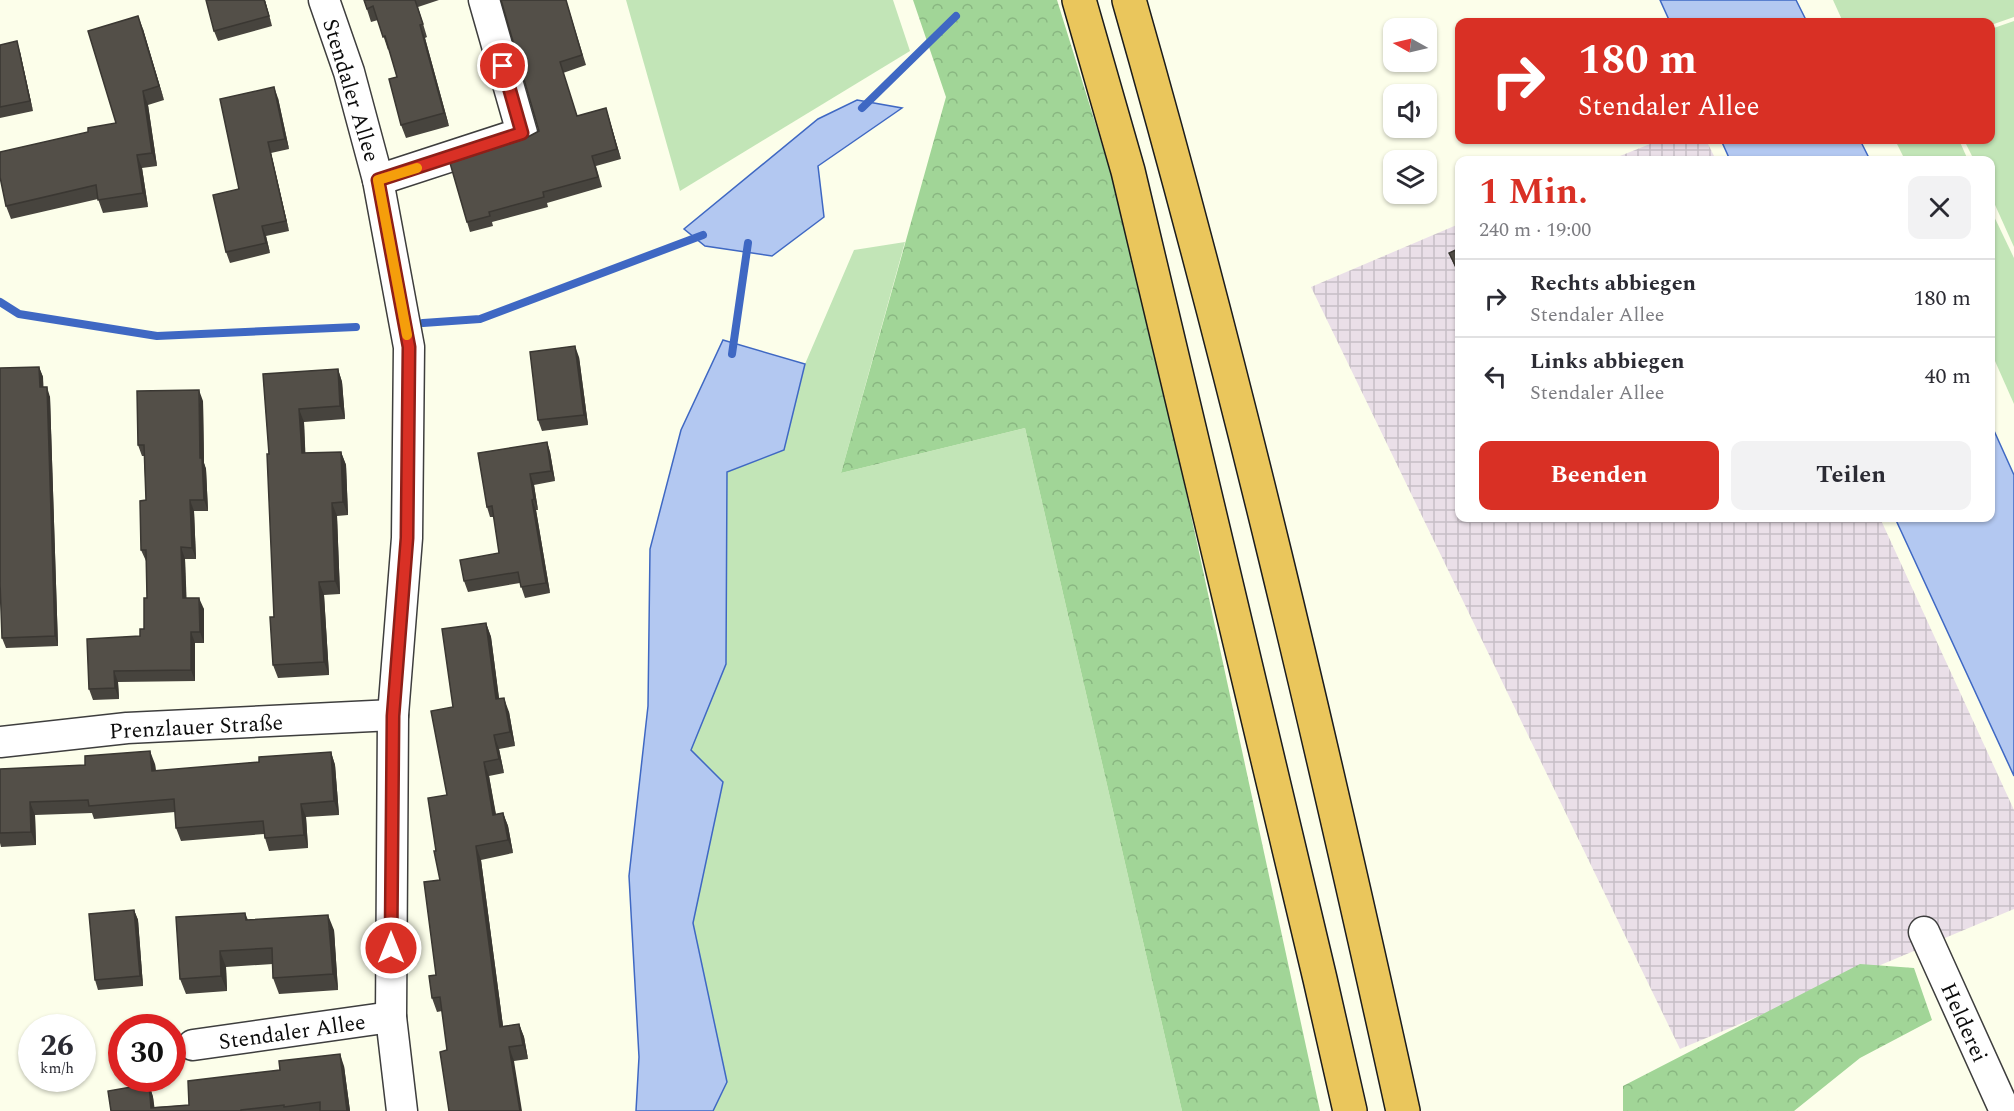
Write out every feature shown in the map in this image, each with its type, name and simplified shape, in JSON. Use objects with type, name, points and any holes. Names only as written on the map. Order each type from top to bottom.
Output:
[{"type":"highway","points":[[1079,0],[1128,171],[1350,1111]]},
{"type":"highway","points":[[1129,0],[1173,152],[1266,519],[1402,1111]]},
{"type":"street","name":"Stendaler Allee","points":[[324,0],[350,72],[378,180],[409,347],[407,538],[393,716],[391,1017],[402,1111]]},
{"type":"street","name":"Stendaler Allee","points":[[378,180],[522,133],[484,0]]},
{"type":"street","name":"Prenzlauer Straße","points":[[0,742],[127,728],[393,716]]},
{"type":"street","name":"Helderei","points":[[1924,932],[2005,1111]]},
{"type":"street","name":"Stendaler Allee","points":[[193,1045],[391,1017]]},
{"type":"shaded area","points":[[1650,144],[1708,144],[1714,156],[1620,156]]},
{"type":"shaded area","points":[[1455,226],[1455,522],[1882,522],[2014,810],[2014,909],[1680,1049],[1311,287]]},
{"type":"green space","points":[[626,0],[893,0],[910,51],[680,191]]},
{"type":"green space","points":[[913,0],[1057,0],[1131,238],[1320,1111],[1182,1111],[1025,428],[841,473],[946,97]]},
{"type":"green space","points":[[1833,0],[2014,0],[2014,17],[1995,24],[1995,18],[1841,18]]},
{"type":"green space","points":[[2014,21],[2014,247],[1995,205],[1995,156],[1972,156],[1966,144],[1995,144],[1995,28]]},
{"type":"green space","points":[[1897,144],[1961,144],[1966,156],[1903,156]]},
{"type":"green space","points":[[1995,218],[2014,258],[2014,404],[1995,361]]},
{"type":"green space","points":[[905,242],[841,473],[1025,428],[1182,1111],[713,1111],[727,1082],[693,923],[723,782],[691,750],[726,664],[727,472],[784,450],[805,364],[854,250]]},
{"type":"green space","points":[[1860,964],[1914,968],[1932,1020],[1860,1058],[1794,1111],[1623,1111],[1623,1086]]},
{"type":"water","points":[[1660,0],[1796,0],[1805,18],[1668,18]]},
{"type":"water","points":[[857,100],[902,108],[818,166],[824,217],[772,256],[705,246],[684,229],[818,119]]},
{"type":"water","points":[[1723,144],[1862,144],[1868,156],[1728,156]]},
{"type":"water","points":[[723,340],[805,364],[784,450],[727,472],[726,664],[691,750],[723,782],[693,923],[727,1082],[713,1111],[636,1111],[639,1057],[629,876],[648,706],[650,549],[681,430]]},
{"type":"water","points":[[1995,433],[2014,475],[2014,776],[1897,522],[1995,522]]},
{"type":"building","points":[[206,0],[264,0],[269,16],[214,31]]},
{"type":"building","points":[[364,0],[415,0],[444,113],[401,125],[389,79],[397,77],[385,36],[383,37],[373,6],[367,9]]},
{"type":"building","points":[[501,0],[566,0],[582,55],[560,62],[577,116],[606,108],[617,149],[592,156],[598,177],[543,192],[544,197],[489,212],[490,216],[467,222],[450,163],[524,139],[539,131]]},
{"type":"building","points":[[138,16],[159,86],[143,91],[152,153],[137,155],[143,193],[98,200],[96,185],[6,206],[0,177],[0,152],[88,132],[88,128],[116,123],[88,31]]},
{"type":"building","points":[[17,41],[30,101],[0,107],[0,45]]},
{"type":"building","points":[[274,87],[285,139],[268,142],[286,221],[262,226],[266,243],[226,252],[213,195],[239,189],[220,99]]},
{"type":"building","points":[[1455,250],[1455,265],[1449,253]]},
{"type":"building","points":[[575,346],[584,415],[538,420],[530,352]]},
{"type":"building","points":[[39,367],[40,387],[47,387],[55,636],[2,638],[0,368]]},
{"type":"building","points":[[338,369],[340,406],[299,409],[302,453],[341,452],[343,502],[332,503],[335,581],[319,582],[324,662],[273,665],[270,617],[274,617],[267,454],[269,454],[263,374]]},
{"type":"building","points":[[199,390],[200,458],[202,458],[204,500],[190,500],[192,548],[181,547],[183,598],[199,598],[200,632],[191,632],[191,670],[114,671],[115,688],[89,689],[87,639],[140,636],[140,629],[144,629],[144,598],[147,598],[146,550],[141,550],[140,501],[146,500],[144,445],[138,445],[137,391]]},
{"type":"building","points":[[547,442],[551,471],[530,474],[546,583],[521,587],[518,572],[464,581],[460,560],[499,553],[492,506],[487,507],[478,453]]},
{"type":"building","points":[[486,623],[496,699],[504,698],[510,732],[494,735],[499,759],[484,762],[493,815],[503,813],[508,840],[476,846],[500,1027],[519,1024],[523,1045],[509,1047],[520,1111],[449,1111],[440,1052],[447,1050],[440,997],[432,998],[429,976],[436,975],[424,882],[440,880],[428,798],[447,795],[431,711],[453,707],[442,629]]},
{"type":"building","points":[[150,751],[152,771],[259,762],[259,757],[331,752],[334,801],[301,804],[304,835],[265,838],[263,821],[176,828],[174,799],[89,806],[88,800],[30,802],[31,832],[0,833],[0,769],[85,765],[85,756]]},
{"type":"building","points":[[134,910],[140,976],[95,980],[89,914]]},
{"type":"building","points":[[245,913],[246,920],[328,915],[333,974],[273,978],[272,948],[220,951],[221,976],[180,979],[176,917]]},
{"type":"building","points":[[340,1054],[347,1111],[320,1111],[320,1102],[241,1111],[111,1111],[108,1092],[150,1092],[151,1108],[189,1105],[188,1081],[280,1070],[279,1061]]},
{"type":"waterway","points":[[862,108],[956,16]]},
{"type":"waterway","points":[[423,323],[480,319],[703,235]]},
{"type":"waterway","points":[[732,354],[748,243]]},
{"type":"waterway","points":[[0,302],[19,314],[157,336],[356,327]]},
{"type":"slow traffic","points":[[407,335],[378,180],[417,168]]},
{"type":"route","points":[[391,948],[393,716],[407,538],[409,347],[378,180],[522,133],[503,66]]}]
